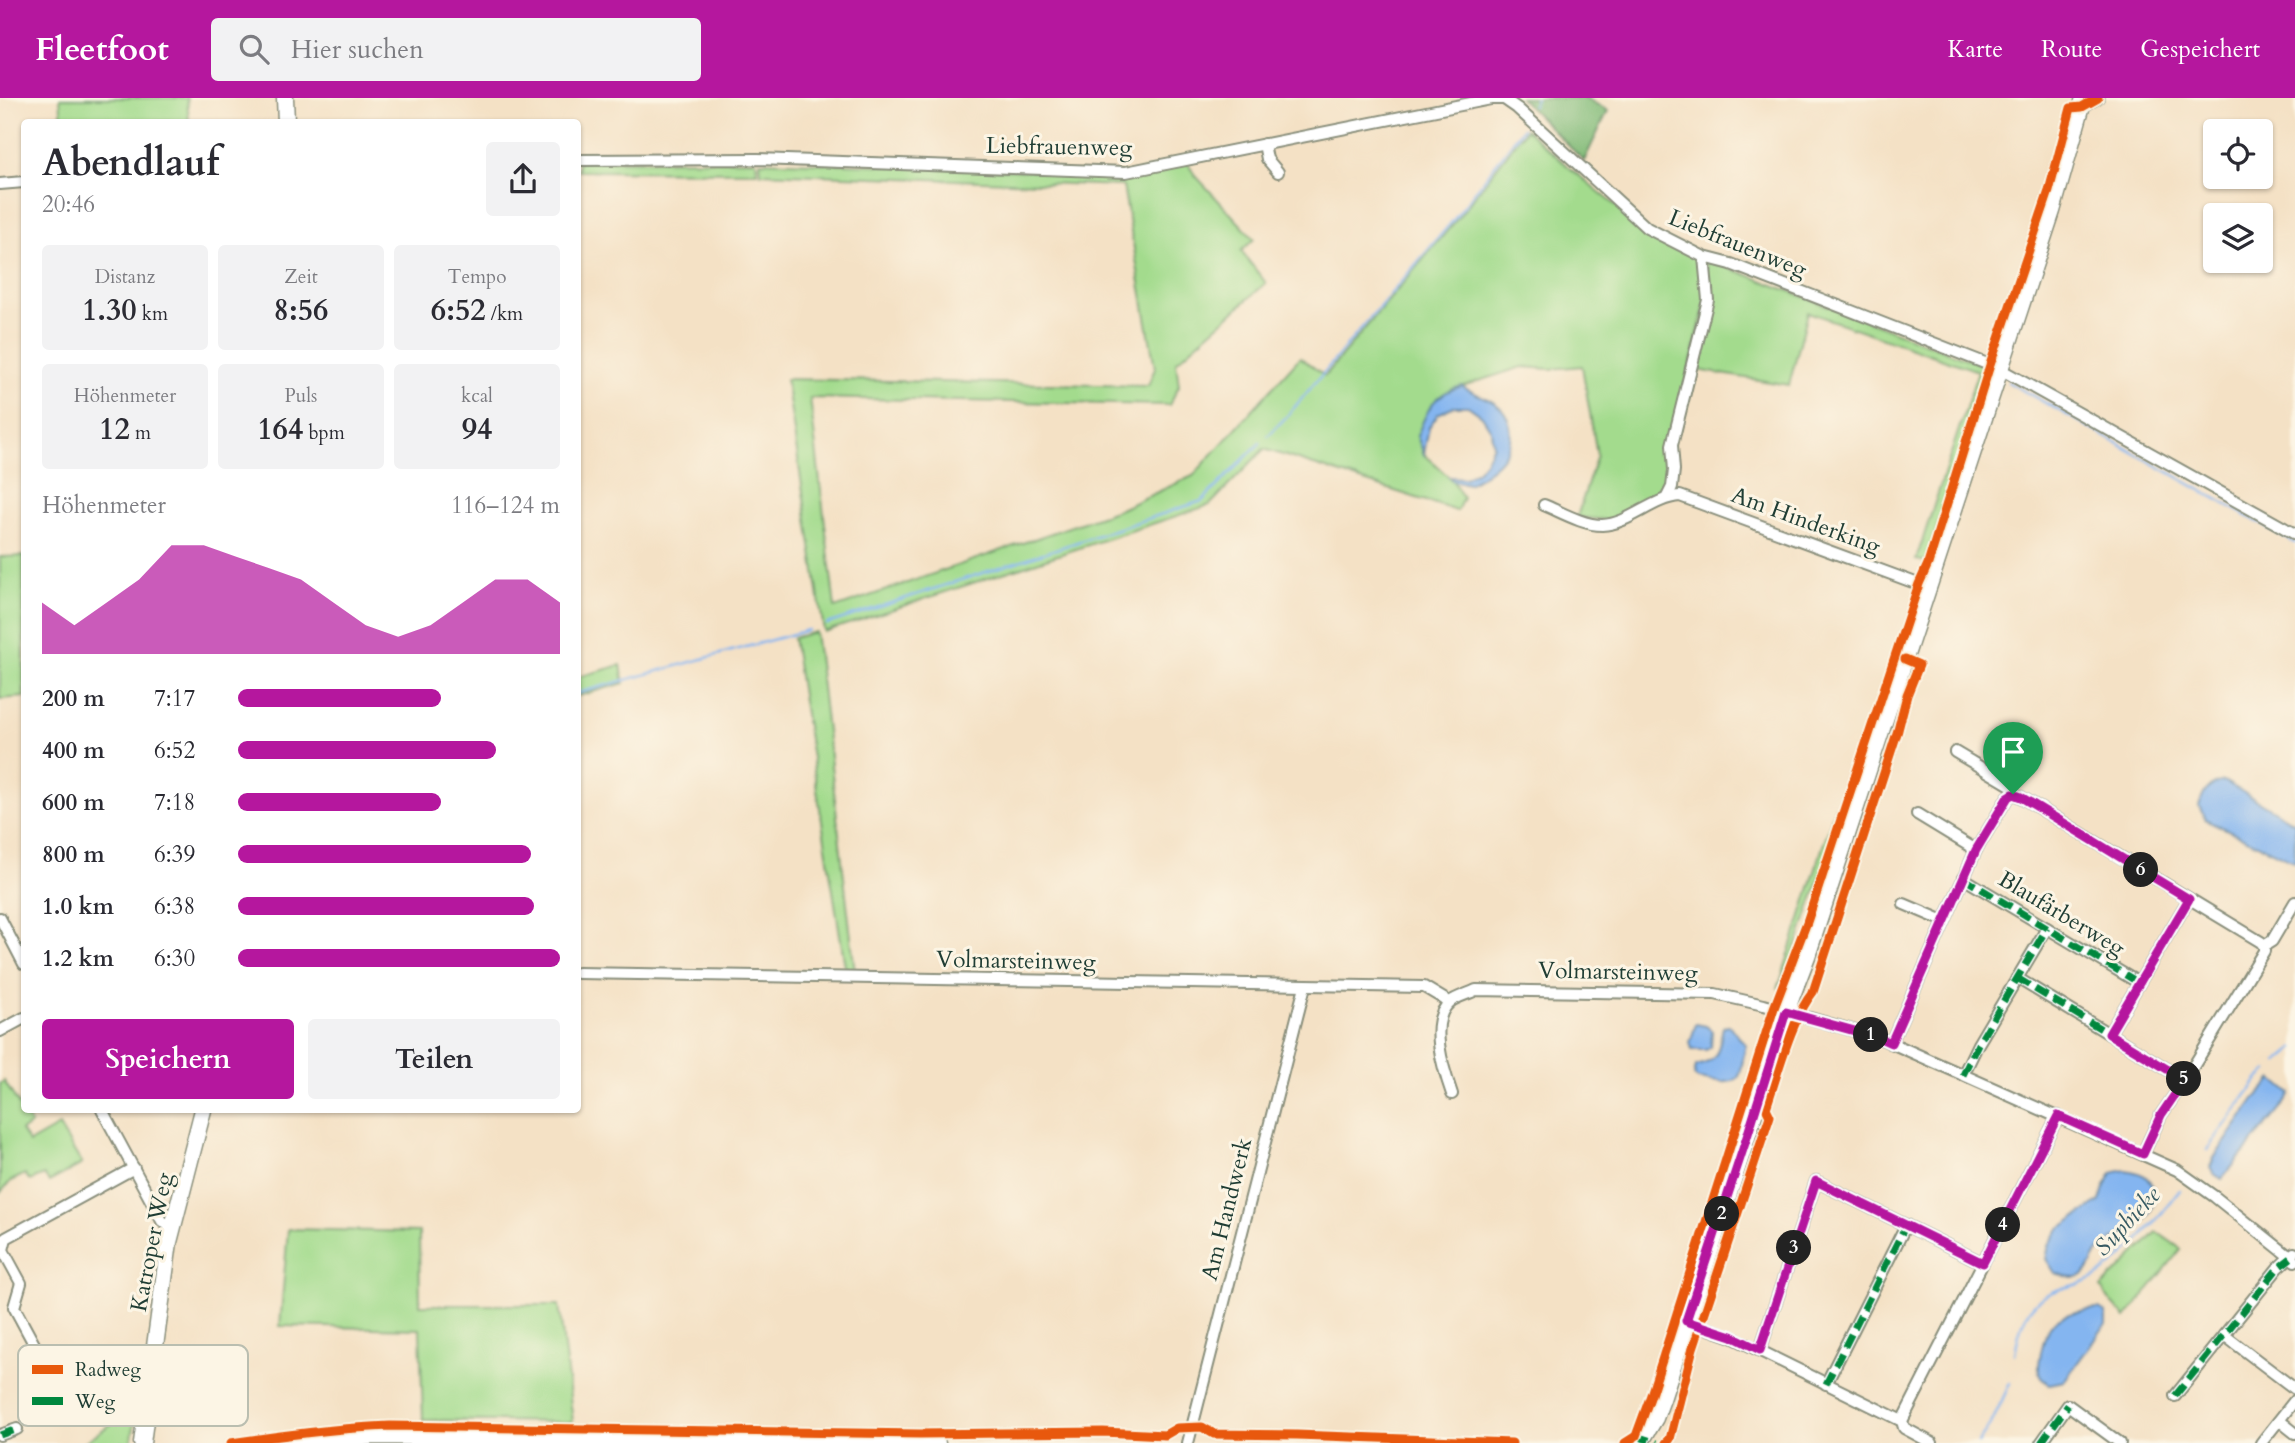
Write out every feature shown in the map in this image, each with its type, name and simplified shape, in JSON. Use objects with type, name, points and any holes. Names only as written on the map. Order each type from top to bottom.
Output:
[{"type":"street","points":[[285,98],[286,119]]},
{"type":"street","points":[[1640,1443],[1655,1418],[1786,1012],[1807,956],[2052,211],[2083,102],[2098,98]]},
{"type":"street","name":"Liebfrauenweg","points":[[581,160],[758,159],[1126,172],[1491,99],[1504,99],[1647,228],[1704,257],[1731,264],[2000,369],[2295,534]]},
{"type":"street","points":[[1264,144],[1267,159],[1278,172]]},
{"type":"street","points":[[0,184],[21,182]]},
{"type":"street","points":[[1544,505],[1586,522],[1601,525],[1616,523],[1667,497],[1672,487],[1674,470],[1672,445],[1707,300],[1704,257]]},
{"type":"street","name":"Am Hinderking","points":[[1667,497],[1681,496],[1928,587]]},
{"type":"street","points":[[1955,752],[2012,786],[2013,794]]},
{"type":"street","points":[[1891,1043],[1976,850],[2008,797],[2013,794]]},
{"type":"street","points":[[2013,794],[2264,946]]},
{"type":"street","points":[[1917,814],[1976,850]]},
{"type":"street","name":"Blaufärberweg","points":[[1963,878],[2139,983]]},
{"type":"street","points":[[2109,1034],[2189,899]]},
{"type":"street","points":[[2264,946],[2272,941],[2295,902]]},
{"type":"street","points":[[1904,904],[1944,921]]},
{"type":"street","points":[[0,918],[21,958]]},
{"type":"street","points":[[1963,1074],[2047,928]]},
{"type":"street","points":[[2143,1154],[2161,1115],[2264,951],[2264,946]]},
{"type":"street","name":"Volmarsteinweg","points":[[581,973],[1424,987],[1449,1002],[1476,990],[1714,994],[1880,1038],[2143,1154],[2188,1177],[2294,1257]]},
{"type":"street","points":[[2017,978],[2185,1080]]},
{"type":"street","name":"Am Handwerk","points":[[1188,1443],[1305,986]]},
{"type":"street","points":[[1449,1002],[1439,1022],[1440,1060],[1452,1094]]},
{"type":"street","points":[[0,1031],[21,1020]]},
{"type":"street","points":[[104,1113],[162,1221],[172,1228]]},
{"type":"street","name":"Katroper Weg","points":[[155,1345],[172,1228],[202,1113]]},
{"type":"street","points":[[1902,1422],[2058,1116]]},
{"type":"street","points":[[35,1345],[14,1307],[21,1283],[3,1251],[6,1238],[134,1168]]},
{"type":"street","points":[[1760,1350],[1816,1181],[1983,1263]]},
{"type":"street","points":[[1826,1384],[1906,1225]]},
{"type":"street","points":[[2175,1396],[2277,1268],[2294,1257]]},
{"type":"street","points":[[1686,1321],[1732,1336],[1902,1422],[1904,1428],[1932,1443]]},
{"type":"street","points":[[2224,1335],[2295,1389]]},
{"type":"street","points":[[2261,1443],[2295,1401]]},
{"type":"street","points":[[2041,1443],[2068,1405],[2120,1443]]},
{"type":"street","points":[[1654,1443],[1655,1418]]},
{"type":"street","points":[[2280,1421],[2295,1433]]},
{"type":"street","name":"Katroper Weg","points":[[144,1426],[150,1443]]},
{"type":"street","points":[[0,1435],[17,1429]]},
{"type":"street","points":[[292,1443],[375,1436],[937,1443]]},
{"type":"green space","points":[[60,98],[187,98],[189,119],[62,119]]},
{"type":"green space","points":[[1520,98],[1586,98],[1608,111],[1584,161]]},
{"type":"green space","points":[[1526,129],[1647,231],[1702,258],[1706,300],[1671,445],[1673,470],[1666,496],[1615,521],[1577,517],[1597,455],[1582,366],[1550,369],[1522,367],[1450,390],[1417,436],[1424,454],[1453,481],[1463,498],[1457,511],[1264,449],[1210,505],[824,632],[786,379],[1148,386],[1155,368],[1123,186],[761,173],[760,161],[1127,174],[1187,161],[1194,174],[1254,239],[1241,251],[1266,283],[1176,362],[1179,386],[1169,405],[810,398],[835,608],[1118,510],[1193,476],[1300,357],[1325,376],[1457,219]]},
{"type":"green space","points":[[756,160],[757,172],[581,171],[581,161]]},
{"type":"green space","points":[[1706,259],[1980,364],[1986,370],[1927,562],[1916,560],[1978,371],[1808,312],[1789,385],[1691,369],[1709,301]]},
{"type":"green space","points":[[21,556],[21,697],[0,699],[0,557]]},
{"type":"green space","points":[[815,632],[855,972],[846,973],[793,638]]},
{"type":"green space","points":[[621,665],[624,683],[581,695],[581,676]]},
{"type":"green space","points":[[1835,808],[1841,816],[1793,957],[1778,989]]},
{"type":"green space","points":[[4,1081],[21,1108],[21,1113],[24,1113],[31,1124],[21,1131],[29,1143],[59,1126],[82,1164],[49,1182],[44,1175],[30,1181],[25,1174],[11,1181],[0,1193],[0,1084]]},
{"type":"green space","points":[[288,1229],[419,1232],[420,1305],[559,1305],[573,1422],[423,1420],[420,1329],[280,1326]]},
{"type":"green space","points":[[2157,1232],[2181,1249],[2126,1318],[2101,1288]]},
{"type":"green space","points":[[108,1426],[134,1426],[131,1443],[83,1443]]},
{"type":"water","points":[[1462,386],[1499,406],[1508,419],[1511,437],[1500,461],[1469,484],[1453,481],[1449,477],[1465,478],[1477,471],[1486,460],[1493,445],[1491,430],[1482,416],[1468,406],[1454,406],[1438,414],[1429,427],[1424,454],[1417,436],[1432,404],[1443,394]]},
{"type":"water","points":[[2224,781],[2295,823],[2295,862],[2205,819],[2199,806],[2203,796],[2214,784]]},
{"type":"water","points":[[1696,1024],[1706,1026],[1712,1031],[1711,1047],[1706,1050],[1692,1050],[1690,1042]]},
{"type":"water","points":[[1729,1026],[1746,1045],[1740,1074],[1728,1082],[1698,1079],[1694,1076],[1696,1066],[1714,1057],[1723,1027]]},
{"type":"water","points":[[2273,1079],[2291,1094],[2222,1179],[2214,1174],[2210,1167],[2214,1158],[2255,1099]]},
{"type":"water","points":[[2125,1170],[2139,1173],[2153,1185],[2154,1203],[2150,1213],[2136,1227],[2100,1250],[2081,1276],[2071,1277],[2055,1273],[2046,1259],[2049,1245],[2059,1229],[2100,1201],[2112,1173]]},
{"type":"water","points":[[2099,1309],[2106,1313],[2106,1324],[2064,1381],[2050,1384],[2043,1380],[2039,1373],[2041,1355],[2046,1333],[2052,1324],[2067,1315]]},
{"type":"waterway","points":[[1533,106],[1536,98]]},
{"type":"waterway","points":[[1268,436],[1455,218],[1523,128]]},
{"type":"waterway","points":[[2008,382],[2295,543]]},
{"type":"waterway","points":[[827,624],[1202,501],[1260,443]]},
{"type":"waterway","points":[[581,692],[808,630]]},
{"type":"waterway","name":"Supbieke","points":[[2278,1062],[2295,1048]]},
{"type":"waterway","name":"Supbieke","points":[[2207,1150],[2257,1081],[2268,1071]]},
{"type":"waterway","name":"Supbieke","points":[[2015,1354],[2021,1326],[2035,1303],[2052,1292],[2090,1280],[2102,1273],[2144,1234],[2180,1190]]},
{"type":"waterway","name":"Supbieke","points":[[1978,1443],[1993,1420],[2010,1383]]},
{"type":"marked path","points":[[1963,878],[2139,983]]},
{"type":"marked path","points":[[2109,1034],[2189,899]]},
{"type":"marked path","points":[[1963,1075],[1978,1044],[2047,928]]},
{"type":"marked path","points":[[2017,978],[2185,1080]]},
{"type":"marked path","points":[[1760,1350],[1816,1181],[1983,1263]]},
{"type":"marked path","points":[[1826,1384],[1906,1225]]},
{"type":"marked path","points":[[2175,1396],[2278,1268],[2291,1258]]},
{"type":"marked path","points":[[2041,1443],[2068,1405]]},
{"type":"marked path","points":[[0,1435],[17,1429]]},
{"type":"marked path","points":[[1636,1436],[1657,1443]]},
{"type":"cycle path","points":[[1625,1443],[1636,1436],[1651,1395],[1774,1008],[1807,922],[1919,584],[1928,564],[1990,365],[2049,191],[2071,108],[2082,107],[2098,98]]},
{"type":"cycle path","points":[[1666,1443],[1670,1439],[1693,1348],[1770,1116],[1766,1108],[1780,1063],[1798,1017],[1813,992],[1907,695],[1919,665],[1905,659]]},
{"type":"cycle path","points":[[231,1443],[310,1432],[390,1426],[920,1434],[1103,1432],[1165,1435],[1177,1428],[1202,1427],[1214,1434],[1512,1443]]},
{"type":"route","points":[[2013,794],[2189,899],[2109,1034],[2185,1080],[2161,1115],[2143,1154],[2058,1116],[1983,1263],[1816,1181],[1760,1350],[1732,1336],[1686,1321],[1786,1012],[1891,1043],[1976,850],[2008,797],[2013,794]]}]
